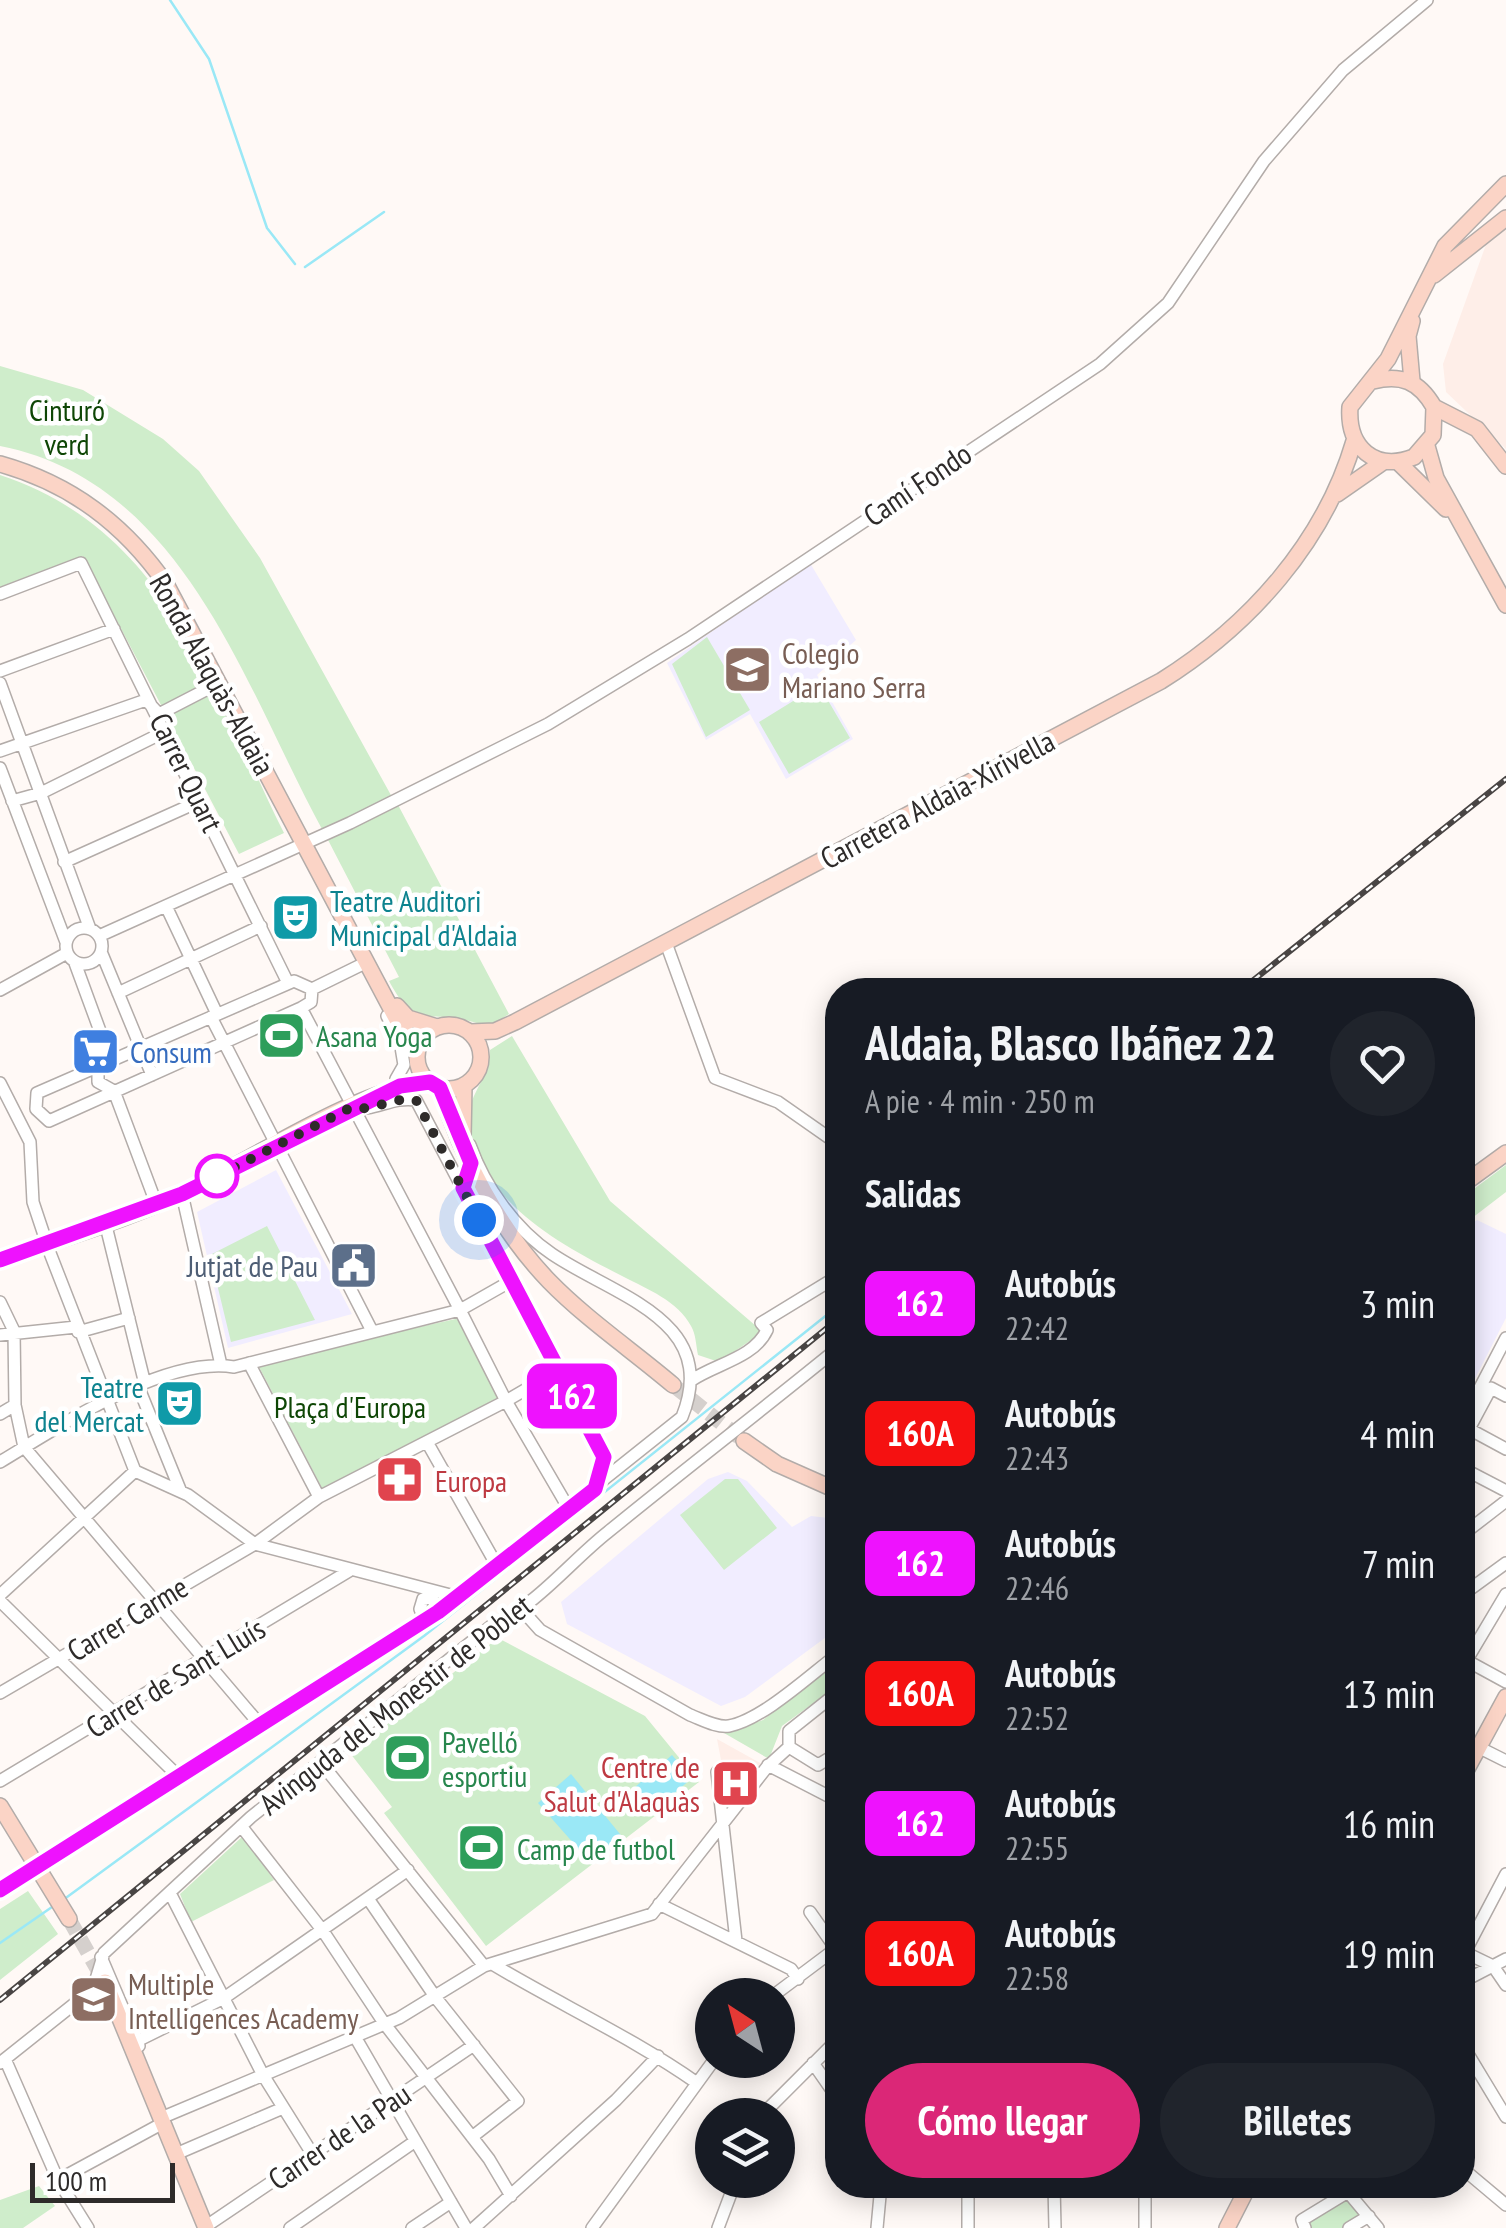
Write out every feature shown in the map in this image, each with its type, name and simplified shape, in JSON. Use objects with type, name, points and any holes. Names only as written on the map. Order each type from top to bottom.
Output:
[{"type":"street","name":"Camí Fondo","points":[[69,952],[77,930],[94,932],[166,906],[534,731],[614,685],[1100,364],[1168,303],[1264,161],[1343,70],[1427,0]]},
{"type":"street","points":[[1462,527],[1391,463],[1366,455],[1354,441],[1350,407],[1373,381],[1445,246],[1506,184]]},
{"type":"street","points":[[1412,381],[1408,336],[1420,288],[1506,218]]},
{"type":"street","points":[[1373,381],[1392,376],[1412,381],[1426,392],[1434,407],[1477,429],[1506,466]]},
{"type":"street","points":[[1434,407],[1430,440],[1436,478],[1506,606]]},
{"type":"street","points":[[1391,463],[1463,424]]},
{"type":"street","name":"Carretera Aldaia-Xirivella","points":[[470,1032],[496,1031],[1161,681],[1212,649],[1268,596],[1327,504],[1354,441]]},
{"type":"street","name":"Carretera Aldaia-Xirivella","points":[[1327,504],[1357,476],[1391,463]]},
{"type":"street","name":"Ronda Alaquàs-Aldaia","points":[[0,464],[64,488],[105,515],[142,550],[166,584],[418,1054]]},
{"type":"street","name":"Carrer Quart","points":[[0,594],[81,563],[159,714],[288,983]]},
{"type":"street","points":[[0,671],[114,629]]},
{"type":"street","points":[[0,683],[64,862],[152,1075]]},
{"type":"street","points":[[159,714],[219,683]]},
{"type":"street","points":[[0,751],[146,700],[159,714],[158,735],[40,793],[12,801]]},
{"type":"street","points":[[1,773],[112,1060]]},
{"type":"street","points":[[64,862],[200,801]]},
{"type":"street","points":[[166,906],[224,1042],[372,1331]]},
{"type":"street","points":[[118,993],[261,926]]},
{"type":"street","points":[[666,943],[715,1078],[778,1102],[825,1135]]},
{"type":"street","points":[[69,952],[90,962],[102,954]]},
{"type":"street","points":[[0,990],[69,952]]},
{"type":"street","points":[[312,989],[367,962]]},
{"type":"street","points":[[294,980],[312,989],[310,1002],[301,1008],[49,1120],[40,1117],[34,1102],[37,1093],[294,980]]},
{"type":"street","points":[[380,988],[408,1018],[437,1027],[454,1025],[470,1032],[482,1052],[477,1074],[464,1086],[460,1112],[468,1157],[463,1188]]},
{"type":"street","points":[[380,988],[383,1008],[400,1040],[404,1065],[396,1078]]},
{"type":"street","points":[[301,1008],[506,1400],[568,1509]]},
{"type":"street","points":[[352,1107],[396,1078],[437,1027]]},
{"type":"street","name":"Carretera Aldaia-Xirivella","points":[[482,1052],[496,1031]]},
{"type":"street","points":[[418,1054],[496,1211],[540,1271],[674,1385]]},
{"type":"street","points":[[98,1066],[98,1082],[114,1091],[156,1204]]},
{"type":"street","points":[[0,1083],[30,1142],[33,1202],[77,1329],[135,1471],[181,1492],[255,1544],[403,1586],[426,1599],[438,1612]]},
{"type":"street","points":[[0,1260],[182,1194],[400,1086],[464,1086]]},
{"type":"street","points":[[352,1107],[363,1110],[398,1097],[416,1100],[604,1457],[595,1489]]},
{"type":"street","points":[[0,1890],[40,1871],[425,1622],[682,1417],[692,1380],[683,1340],[661,1318],[550,1252],[508,1215],[471,1150],[460,1112]]},
{"type":"street","points":[[1475,1176],[1506,1153]]},
{"type":"street","points":[[182,1194],[221,1364]]},
{"type":"street","points":[[105,1222],[141,1383],[181,1492]]},
{"type":"street","points":[[0,1462],[141,1383],[221,1364],[249,1363],[460,1310],[511,1281]]},
{"type":"street","points":[[692,1380],[763,1338],[767,1330],[760,1323],[825,1283]]},
{"type":"street","points":[[0,1302],[14,1332],[15,1405],[24,1447],[262,1727]]},
{"type":"street","points":[[0,1336],[77,1329],[129,1318]]},
{"type":"street","points":[[1475,1399],[1504,1348]]},
{"type":"street","points":[[685,1349],[715,1368]]},
{"type":"street","name":"Avinguda del Monestir de Poblet","points":[[102,1957],[242,1826],[495,1623],[523,1611],[533,1595],[610,1530],[825,1358]]},
{"type":"street","points":[[249,1363],[319,1496]]},
{"type":"street","points":[[255,1544],[319,1496],[558,1370]]},
{"type":"street","points":[[1475,1419],[1491,1388],[1506,1396]]},
{"type":"street","points":[[0,1414],[15,1405]]},
{"type":"street","points":[[1475,1433],[1506,1449]]},
{"type":"street","points":[[744,1441],[778,1464],[825,1486]]},
{"type":"street","points":[[427,1442],[496,1564]]},
{"type":"street","points":[[604,1457],[631,1460]]},
{"type":"street","points":[[135,1471],[0,1598],[180,1778]]},
{"type":"street","points":[[1475,1475],[1506,1491]]},
{"type":"street","points":[[1475,1525],[1506,1501]]},
{"type":"street","name":"Carrer Carme","points":[[0,1692],[255,1544]]},
{"type":"street","points":[[1475,1586],[1506,1563]]},
{"type":"street","name":"Carrer de Sant Lluís","points":[[0,1781],[349,1571]]},
{"type":"street","points":[[403,1586],[426,1599],[458,1597]]},
{"type":"street","points":[[1475,1646],[1506,1594]]},
{"type":"street","points":[[425,1622],[426,1599]]},
{"type":"street","points":[[523,1611],[533,1626],[641,1687],[690,1714],[728,1726],[777,1700],[825,1664]]},
{"type":"street","points":[[1475,1668],[1506,1682]]},
{"type":"street","points":[[1475,1754],[1506,1697]]},
{"type":"street","points":[[825,1702],[788,1731],[789,1747],[810,1763],[818,1765],[825,1761]]},
{"type":"street","points":[[1475,1745],[1506,1761]]},
{"type":"street","points":[[58,2180],[162,2121],[384,2023],[436,1998],[489,1965],[640,1919],[659,1904],[768,1766],[789,1747]]},
{"type":"street","points":[[322,1764],[489,1965],[658,2056],[696,2084]]},
{"type":"street","points":[[768,1766],[825,1794]]},
{"type":"street","points":[[717,1772],[736,1940]]},
{"type":"street","points":[[0,1806],[69,1919]]},
{"type":"street","points":[[242,1826],[323,1931],[384,2023],[472,2136],[511,2196]]},
{"type":"street","points":[[139,2040],[224,1998],[408,1870]]},
{"type":"street","points":[[1475,1931],[1506,1874]]},
{"type":"street","points":[[170,1893],[263,2075],[313,2155]]},
{"type":"street","points":[[368,1900],[436,1998],[518,2101],[472,2136]]},
{"type":"street","points":[[659,1904],[791,1969],[798,1979]]},
{"type":"street","points":[[810,1912],[825,1934]]},
{"type":"street","points":[[102,1957],[100,1984],[141,2065],[205,2228]]},
{"type":"street","points":[[102,1957],[139,2040],[141,2065]]},
{"type":"street","points":[[1475,1957],[1493,1966],[1506,1985]]},
{"type":"street","points":[[795,1981],[825,1959]]},
{"type":"street","points":[[1475,1975],[1506,1959]]},
{"type":"street","points":[[88,2228],[58,2180],[2,2061],[100,1984]]},
{"type":"street","points":[[354,2035],[414,2142],[470,2228],[511,2196],[658,2056]]},
{"type":"street","name":"Carrer de la Pau","points":[[205,2228],[474,2045]]},
{"type":"street","points":[[779,2098],[825,2052]]},
{"type":"street","points":[[813,2063],[825,2080]]},
{"type":"street","points":[[1475,2066],[1506,2117]]},
{"type":"street","points":[[592,2228],[700,2078]]},
{"type":"street","points":[[176,2154],[283,2108]]},
{"type":"street","points":[[290,2228],[414,2142]]},
{"type":"street","points":[[1475,2179],[1506,2205]]},
{"type":"street","points":[[718,2228],[729,2198]]},
{"type":"street","points":[[877,2228],[880,2198]]},
{"type":"street","points":[[968,2198],[968,2228]]},
{"type":"street","points":[[1055,2198],[1056,2228]]},
{"type":"street","points":[[1145,2198],[1145,2228]]},
{"type":"street","points":[[1226,2228],[1242,2198]]},
{"type":"street","points":[[1305,2228],[1302,2220],[1332,2198]]},
{"type":"street","points":[[1354,2198],[1378,2228]]},
{"type":"street","points":[[412,2228],[451,2202]]},
{"type":"street","points":[[1349,2228],[1369,2216]]},
{"type":"shaded area","points":[[1506,210],[1506,449],[1446,392],[1443,364],[1488,239]]},
{"type":"shaded area","name":"Colegio Mariano Serra","points":[[810,563],[856,640],[817,675],[853,739],[786,779],[750,714],[706,740],[667,663]]},
{"type":"shaded area","points":[[276,1170],[352,1314],[228,1348],[197,1212]]},
{"type":"shaded area","points":[[1475,1221],[1506,1234],[1506,1318],[1475,1379]]},
{"type":"shaded area","points":[[728,1472],[747,1481],[792,1527],[811,1516],[825,1518],[825,1638],[745,1697],[721,1706],[567,1624],[561,1602],[708,1479]]},
{"type":"shaded area","name":"Centre de Salut d'Alaquàs","points":[[717,1739],[762,1764],[729,1802]]},
{"type":"green space","name":"Cinturó verd","points":[[0,366],[83,390],[163,439],[199,471],[260,558],[392,797],[323,831],[235,655],[201,598],[162,545],[117,501],[63,467],[0,446]]},
{"type":"green space","name":"Cinturó verd","points":[[0,475],[57,500],[105,534],[144,574],[207,671],[284,833],[239,854],[83,556],[0,587]]},
{"type":"green space","points":[[707,637],[750,710],[706,737],[672,664]]},
{"type":"green space","points":[[819,685],[850,738],[789,774],[759,722]]},
{"type":"green space","points":[[397,803],[509,1014],[492,1025],[418,1015],[405,1005],[389,981],[399,977],[327,838]]},
{"type":"green space","points":[[512,1036],[610,1201],[763,1332],[719,1362],[698,1355],[693,1329],[678,1309],[554,1237],[511,1203],[494,1183],[480,1161],[471,1135],[470,1110],[486,1072],[490,1050]]},
{"type":"green space","points":[[1506,1165],[1506,1192],[1475,1216],[1475,1188]]},
{"type":"green space","points":[[267,1226],[315,1320],[231,1342],[210,1255]]},
{"type":"green space","name":"Plaça d'Europa","points":[[460,1318],[501,1396],[323,1490],[257,1363]]},
{"type":"green space","points":[[725,1479],[738,1479],[777,1528],[724,1570],[680,1515]]},
{"type":"green space","points":[[498,1638],[645,1716],[699,1782],[486,1946],[384,1813],[392,1807],[350,1753]]},
{"type":"green space","points":[[825,1671],[825,1695],[782,1726],[769,1759],[724,1733],[763,1720]]},
{"type":"green space","points":[[243,1836],[274,1880],[191,1922],[180,1894]]},
{"type":"green space","points":[[28,1891],[58,1934],[0,1980],[0,1909]]},
{"type":"green space","points":[[39,2186],[55,2206],[23,2228],[0,2228],[0,2200]]},
{"type":"green space","points":[[1341,2198],[1348,2198],[1364,2217],[1346,2228],[1306,2228],[1303,2220]]},
{"type":"water","points":[[672,1755],[692,1778],[654,1811],[634,1788]]},
{"type":"water","points":[[571,1774],[624,1839],[599,1858],[583,1854],[538,1803]]},
{"type":"waterway","points":[[170,0],[209,59],[267,228],[295,264]]},
{"type":"waterway","points":[[305,267],[384,212]]},
{"type":"waterway","points":[[63,1900],[424,1636],[825,1316]]},
{"type":"waterway","points":[[0,1943],[52,1907]]},
{"type":"tunnel","points":[[673,1385],[744,1441]]},
{"type":"tunnel","points":[[69,1919],[104,1981]]},
{"type":"railway","points":[[1256,978],[1506,779]]},
{"type":"railway","points":[[0,2000],[825,1330]]},
{"type":"bus line","name":"162","points":[[0,1260],[182,1194],[352,1107],[400,1086],[430,1082],[440,1088],[471,1163],[463,1188],[604,1457],[604,1470],[595,1489],[438,1612],[0,1890]]},
{"type":"place","name":"Colegio Mariano Serra","points":[[747,669]]},
{"type":"place","name":"Teatre Auditori Municipal d'Aldaia","points":[[295,917]]},
{"type":"place","name":"Asana Yoga","points":[[281,1035]]},
{"type":"place","name":"Consum","points":[[95,1051]]},
{"type":"place","name":"Jutjat de Pau","points":[[353,1265]]},
{"type":"place","name":"Teatre del Mercat","points":[[179,1403]]},
{"type":"place","name":"Europa","points":[[400,1480]]},
{"type":"place","name":"Pavelló esportiu","points":[[407,1758]]},
{"type":"place","name":"Centre de Salut d'Alaquàs","points":[[735,1783]]},
{"type":"place","name":"Camp de futbol","points":[[482,1848]]},
{"type":"place","name":"Multiple Intelligences Academy","points":[[93,2000]]},
{"type":"route","points":[[217,1176],[210,1180],[352,1107],[363,1110],[398,1097],[416,1100],[479,1220]]}]
